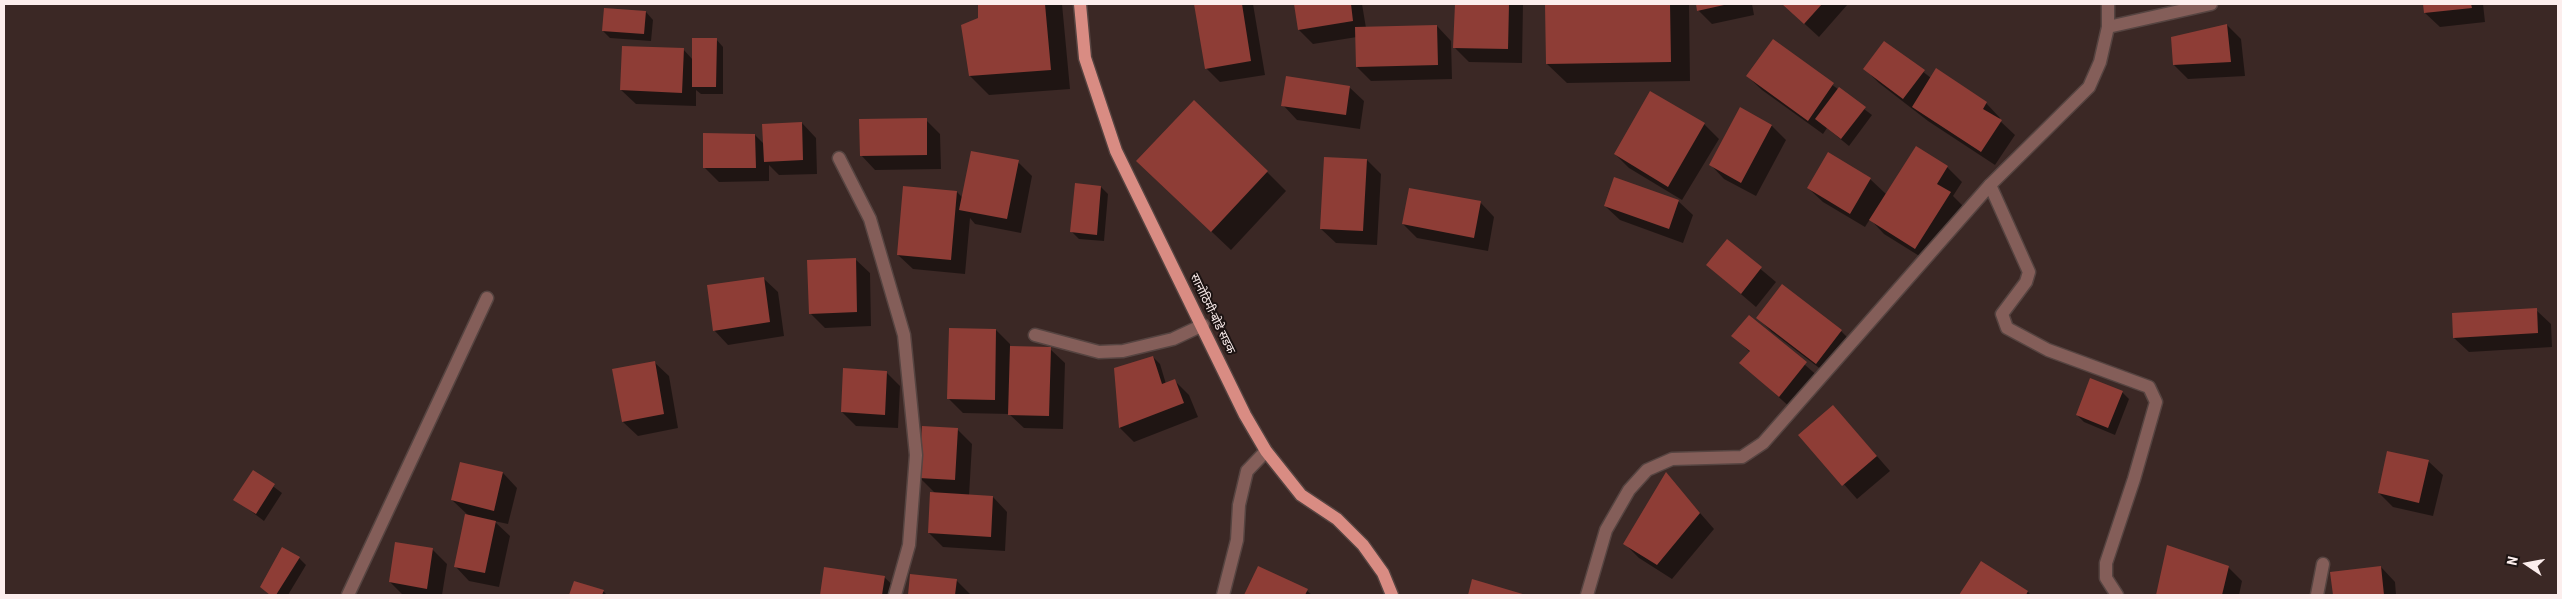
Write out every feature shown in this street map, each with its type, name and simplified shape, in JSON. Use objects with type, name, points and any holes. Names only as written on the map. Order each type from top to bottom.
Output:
[{"type":"main road","name":"सानोठिमी-बोडे सडक","points":[[1080,4],[1085,58],[1116,151],[1245,414],[1266,451],[1301,495],[1337,519],[1363,545],[1383,573],[1392,595]]},
{"type":"street","points":[[1587,595],[1606,530],[1629,490],[1647,470],[1672,459],[1742,457],[1763,442],[1990,185],[2089,87],[2100,62],[2108,27],[2108,4]]},
{"type":"street","points":[[2108,27],[2211,4]]},
{"type":"street","points":[[839,158],[870,219],[904,335],[916,455],[909,545],[895,595]]},
{"type":"street","points":[[1990,185],[2029,272],[2026,282],[2002,314],[2007,328],[2048,350],[2149,387],[2156,402],[2134,479],[2106,563],[2106,578],[2117,595]]},
{"type":"street","points":[[348,595],[487,298]]},
{"type":"street","points":[[1036,336],[1099,352],[1123,351],[1173,339],[1203,325]]},
{"type":"street","points":[[1223,595],[1238,540],[1239,505],[1247,471],[1266,451]]},
{"type":"street","points":[[2317,595],[2323,564]]},
{"type":"building","points":[[978,4],[1045,4],[1051,70],[969,76],[961,25],[978,18]]},
{"type":"building","points":[[1194,4],[1242,4],[1251,61],[1205,69]]},
{"type":"building","points":[[1294,4],[1351,4],[1353,21],[1298,30]]},
{"type":"building","points":[[1455,4],[1509,4],[1508,49],[1453,48]]},
{"type":"building","points":[[1545,4],[1670,4],[1671,62],[1546,64]]},
{"type":"building","points":[[1696,4],[1724,4],[1724,5],[1697,11]]},
{"type":"building","points":[[1782,4],[1822,4],[1804,24]]},
{"type":"building","points":[[2423,4],[2471,4],[2472,8],[2424,13]]},
{"type":"building","points":[[604,8],[646,11],[644,34],[602,31]]},
{"type":"building","points":[[2227,24],[2231,62],[2173,65],[2171,37]]},
{"type":"building","points":[[1437,25],[1438,65],[1356,67],[1355,27]]},
{"type":"building","points":[[692,38],[717,38],[716,87],[692,87]]},
{"type":"building","points":[[1773,39],[1834,83],[1808,121],[1746,76]]},
{"type":"building","points":[[1884,41],[1925,70],[1903,99],[1863,69]]},
{"type":"building","points":[[622,46],[684,48],[682,93],[620,90]]},
{"type":"building","points":[[1936,68],[1987,102],[1983,109],[2002,120],[1981,152],[1912,107]]},
{"type":"building","points":[[1286,76],[1350,86],[1346,115],[1281,106]]},
{"type":"building","points":[[1839,87],[1866,107],[1841,139],[1815,119]]},
{"type":"building","points":[[1650,91],[1705,123],[1668,187],[1614,154]]},
{"type":"building","points":[[1194,100],[1268,171],[1211,232],[1136,161]]},
{"type":"building","points":[[1740,107],[1772,125],[1741,183],[1709,165]]},
{"type":"building","points":[[927,118],[927,155],[860,156],[859,119]]},
{"type":"building","points":[[802,122],[803,160],[764,162],[762,124]]},
{"type":"building","points":[[703,133],[755,134],[756,168],[703,168]]},
{"type":"building","points":[[1916,146],[1948,166],[1937,184],[1951,192],[1915,249],[1869,220]]},
{"type":"building","points":[[971,151],[1019,160],[1007,219],[959,210]]},
{"type":"building","points":[[1828,152],[1871,178],[1850,214],[1807,188]]},
{"type":"building","points":[[1324,157],[1367,159],[1363,231],[1320,229]]},
{"type":"building","points":[[1614,177],[1679,200],[1669,229],[1604,206]]},
{"type":"building","points":[[1075,183],[1101,186],[1097,235],[1070,232]]},
{"type":"building","points":[[903,186],[957,191],[951,260],[897,255]]},
{"type":"building","points":[[1409,188],[1481,201],[1474,238],[1402,224]]},
{"type":"building","points":[[1727,239],[1762,267],[1741,294],[1706,265]]},
{"type":"building","points":[[856,258],[857,312],[809,314],[807,260]]},
{"type":"building","points":[[764,277],[770,322],[713,331],[707,285]]},
{"type":"building","points":[[1782,284],[1842,330],[1816,364],[1756,318]]},
{"type":"building","points":[[2537,308],[2538,333],[2453,338],[2452,313]]},
{"type":"building","points":[[1749,315],[1807,362],[1779,397],[1739,363],[1750,351],[1731,336]]},
{"type":"building","points":[[949,328],[996,329],[995,400],[947,399]]},
{"type":"building","points":[[1010,346],[1051,347],[1049,416],[1008,415]]},
{"type":"building","points":[[1153,356],[1162,384],[1175,379],[1184,403],[1119,428],[1114,368]]},
{"type":"building","points":[[655,361],[664,414],[622,422],[612,369]]},
{"type":"building","points":[[843,368],[887,371],[885,415],[841,412]]},
{"type":"building","points":[[2090,378],[2123,391],[2108,428],[2076,415]]},
{"type":"building","points":[[1833,405],[1877,456],[1842,486],[1798,435]]},
{"type":"building","points":[[922,426],[958,428],[955,480],[919,478]]},
{"type":"building","points":[[2387,451],[2429,460],[2419,503],[2378,493]]},
{"type":"building","points":[[460,462],[503,472],[494,511],[451,500]]},
{"type":"building","points":[[253,470],[275,484],[256,514],[233,500]]},
{"type":"building","points":[[1666,472],[1700,513],[1657,565],[1623,544]]},
{"type":"building","points":[[930,492],[993,496],[991,537],[928,533]]},
{"type":"building","points":[[465,514],[496,521],[485,573],[454,567]]},
{"type":"building","points":[[395,542],[433,548],[427,589],[389,582]]},
{"type":"building","points":[[2167,545],[2229,566],[2222,595],[2156,595]]},
{"type":"building","points":[[282,547],[300,557],[276,595],[270,595],[260,587]]},
{"type":"building","points":[[1981,561],[2028,591],[2026,595],[1959,595]]},
{"type":"building","points":[[1258,566],[1308,589],[1305,595],[1244,595]]},
{"type":"building","points":[[2381,566],[2384,595],[2333,595],[2330,572]]},
{"type":"building","points":[[824,567],[885,576],[882,595],[820,595]]},
{"type":"building","points":[[910,574],[957,579],[955,595],[908,595]]},
{"type":"building","points":[[1472,579],[1526,595],[1468,595]]},
{"type":"building","points":[[574,581],[604,590],[602,595],[569,595]]}]
